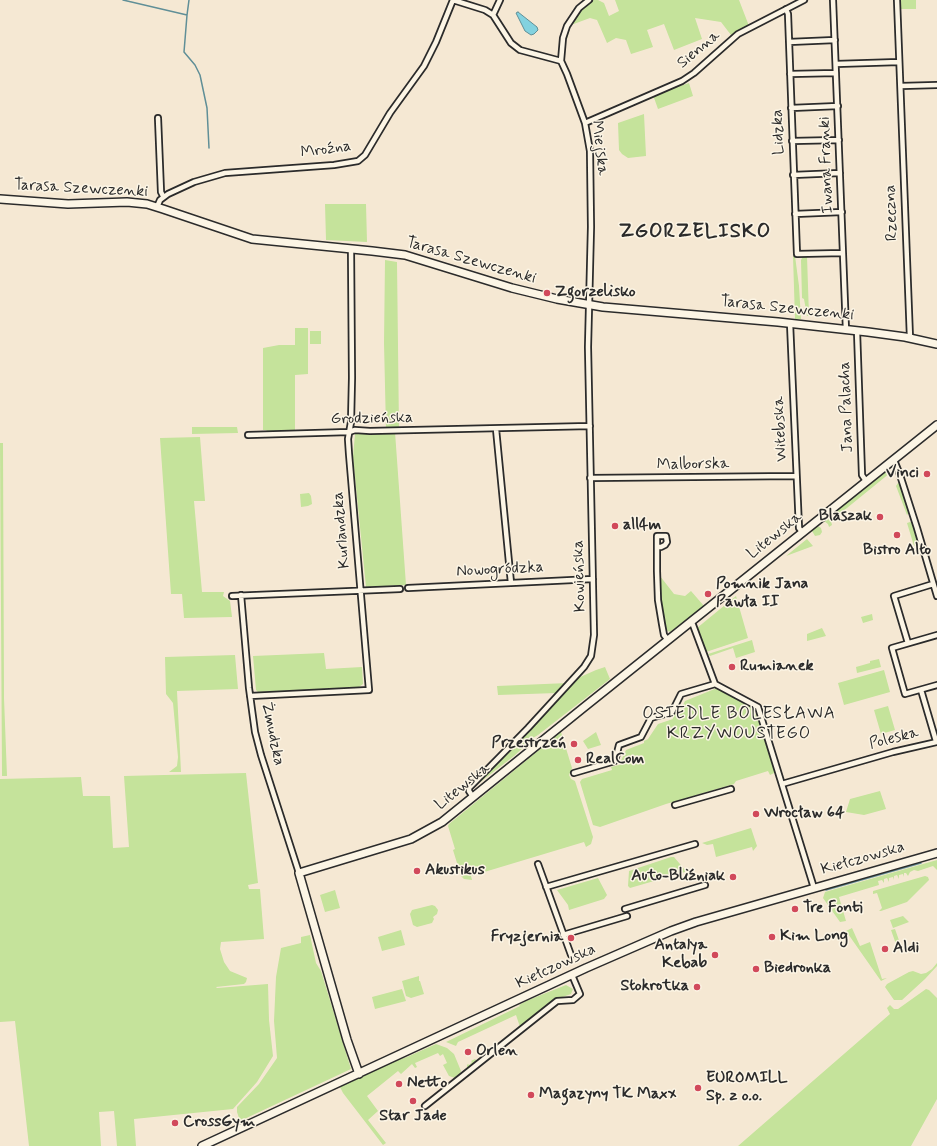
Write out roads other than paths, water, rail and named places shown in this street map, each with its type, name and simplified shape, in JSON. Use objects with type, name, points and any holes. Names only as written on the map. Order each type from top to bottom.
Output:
[{"type":"street","points":[[453,0],[485,10],[493,15],[511,43],[520,50],[561,61],[561,47],[567,26],[579,8],[589,0]]},
{"type":"street","name":"Mroźna","points":[[163,196],[194,182],[225,173],[334,165],[358,161],[365,155],[390,113],[424,66],[436,42],[453,0]]},
{"type":"street","points":[[493,15],[500,0]]},
{"type":"street","name":"Sienna","points":[[585,123],[688,78],[738,34],[804,0]]},
{"type":"street","name":"Iwana Franki","points":[[833,0],[846,330]]},
{"type":"street","points":[[836,64],[899,62],[897,0]]},
{"type":"street","name":"Lidzka","points":[[786,9],[788,14],[797,254],[843,253]]},
{"type":"street","points":[[788,42],[835,40]]},
{"type":"street","name":"Miejska","points":[[561,61],[585,123],[590,151],[592,227],[589,305]]},
{"type":"street","name":"Rzeczna","points":[[899,62],[910,338]]},
{"type":"street","points":[[790,74],[836,73]]},
{"type":"street","points":[[901,86],[937,85]]},
{"type":"street","points":[[791,108],[838,106]]},
{"type":"street","points":[[158,118],[161,192],[163,196],[158,207]]},
{"type":"street","points":[[792,141],[839,140]]},
{"type":"street","points":[[793,175],[840,173]]},
{"type":"street","name":"Tarasa Szewczenki","points":[[0,199],[68,204],[127,202],[158,207],[252,239],[385,252],[414,258],[557,300],[589,305],[790,323],[910,338],[937,344]]},
{"type":"street","points":[[795,214],[842,212]]},
{"type":"street","name":"Kurlandzka","points":[[250,696],[369,690],[349,454],[352,378],[351,249]]},
{"type":"street","name":"Kowieńska","points":[[473,797],[469,791],[469,788],[528,728],[584,667],[590,658],[594,635],[588,346],[589,305]]},
{"type":"street","name":"Witebska","points":[[790,323],[796,476],[799,528],[802,532]]},
{"type":"street","name":"Jana Palacha","points":[[857,331],[862,475],[866,481]]},
{"type":"street","name":"Litewska","points":[[299,873],[411,839],[442,822],[937,425]]},
{"type":"street","name":"Grodzieńska","points":[[248,435],[349,432],[355,430],[496,429],[590,426]]},
{"type":"street","points":[[496,429],[511,583]]},
{"type":"street","points":[[894,460],[937,596]]},
{"type":"street","name":"Malborska","points":[[590,478],[796,476]]},
{"type":"street","points":[[657,547],[658,600],[664,635],[668,640]]},
{"type":"street","name":"Nowogródzka","points":[[408,588],[593,579]]},
{"type":"street","points":[[908,643],[894,596],[933,584]]},
{"type":"street","points":[[232,596],[400,589]]},
{"type":"street","name":"Żmudzka","points":[[241,595],[250,696],[261,755],[299,873],[347,1040],[359,1074]]},
{"type":"street","points":[[691,622],[715,684],[758,707],[814,888]]},
{"type":"street","points":[[937,635],[892,648],[905,694],[937,685]]},
{"type":"street","points":[[574,773],[615,760],[619,745],[641,737],[651,718],[672,712],[682,694],[715,684]]},
{"type":"street","name":"Poleska","points":[[782,784],[859,761],[936,742],[921,690]]},
{"type":"street","points":[[675,805],[731,789]]},
{"type":"street","points":[[546,887],[695,844]]},
{"type":"street","name":"Kiełczowska","points":[[202,1146],[572,975],[682,927],[937,853]]},
{"type":"street","points":[[538,864],[570,955]]},
{"type":"street","points":[[625,909],[705,886]]},
{"type":"street","points":[[563,935],[627,916]]},
{"type":"street","points":[[425,1106],[557,1001],[573,1000],[580,994],[572,975]]},
{"type":"water","points":[[518,12],[537,27],[538,30],[534,34],[531,35],[525,31],[516,13]]},
{"type":"waterway","points":[[123,0],[187,15],[184,52],[195,65],[200,75],[207,108],[209,148]]},
{"type":"waterway","points":[[187,15],[189,0]]},
{"type":"waterway","points":[[826,890],[921,863]]},
{"type":"place","name":"Zgorzelisko","points":[[547,293]]},
{"type":"place","name":"Vinci","points":[[927,474]]},
{"type":"place","name":"Blaszak","points":[[880,517]]},
{"type":"place","name":"all4m","points":[[615,526]]},
{"type":"place","name":"Bistro Alto","points":[[897,535]]},
{"type":"place","name":"Pomnik Jana Pawła II","points":[[708,594]]},
{"type":"place","name":"Rumianek","points":[[732,667]]},
{"type":"place","name":"Przestrzeń","points":[[574,744]]},
{"type":"place","name":"RealCom","points":[[578,760]]},
{"type":"place","name":"Wrocław 64","points":[[756,814]]},
{"type":"place","name":"Akustikus","points":[[417,871]]},
{"type":"place","name":"Auto-Bliźniak","points":[[733,877]]},
{"type":"place","name":"Tre Fonti","points":[[795,909]]},
{"type":"place","name":"Kim Long","points":[[772,937]]},
{"type":"place","name":"Fryzjernia","points":[[571,938]]},
{"type":"place","name":"Aldi","points":[[885,949]]},
{"type":"place","name":"Antalya Kebab","points":[[715,955]]},
{"type":"place","name":"Biedronka","points":[[756,969]]},
{"type":"place","name":"Stokrotka","points":[[697,987]]},
{"type":"place","name":"Orlen","points":[[468,1052]]},
{"type":"place","name":"Netto","points":[[399,1084]]},
{"type":"place","name":"EUROMILL Sp. z o.o.","points":[[698,1088]]},
{"type":"place","name":"Magazyny TK Maxx","points":[[531,1095]]},
{"type":"place","name":"Star Jade","points":[[413,1101]]},
{"type":"place","name":"CrossGym","points":[[175,1123]]},
{"type":"district","name":"ZGORZELISKO","points":[[695,233]]},
{"type":"district","name":"OSIEDLE BOLESŁAWA KRZYWOUSTEGO","points":[[739,724]]}]
